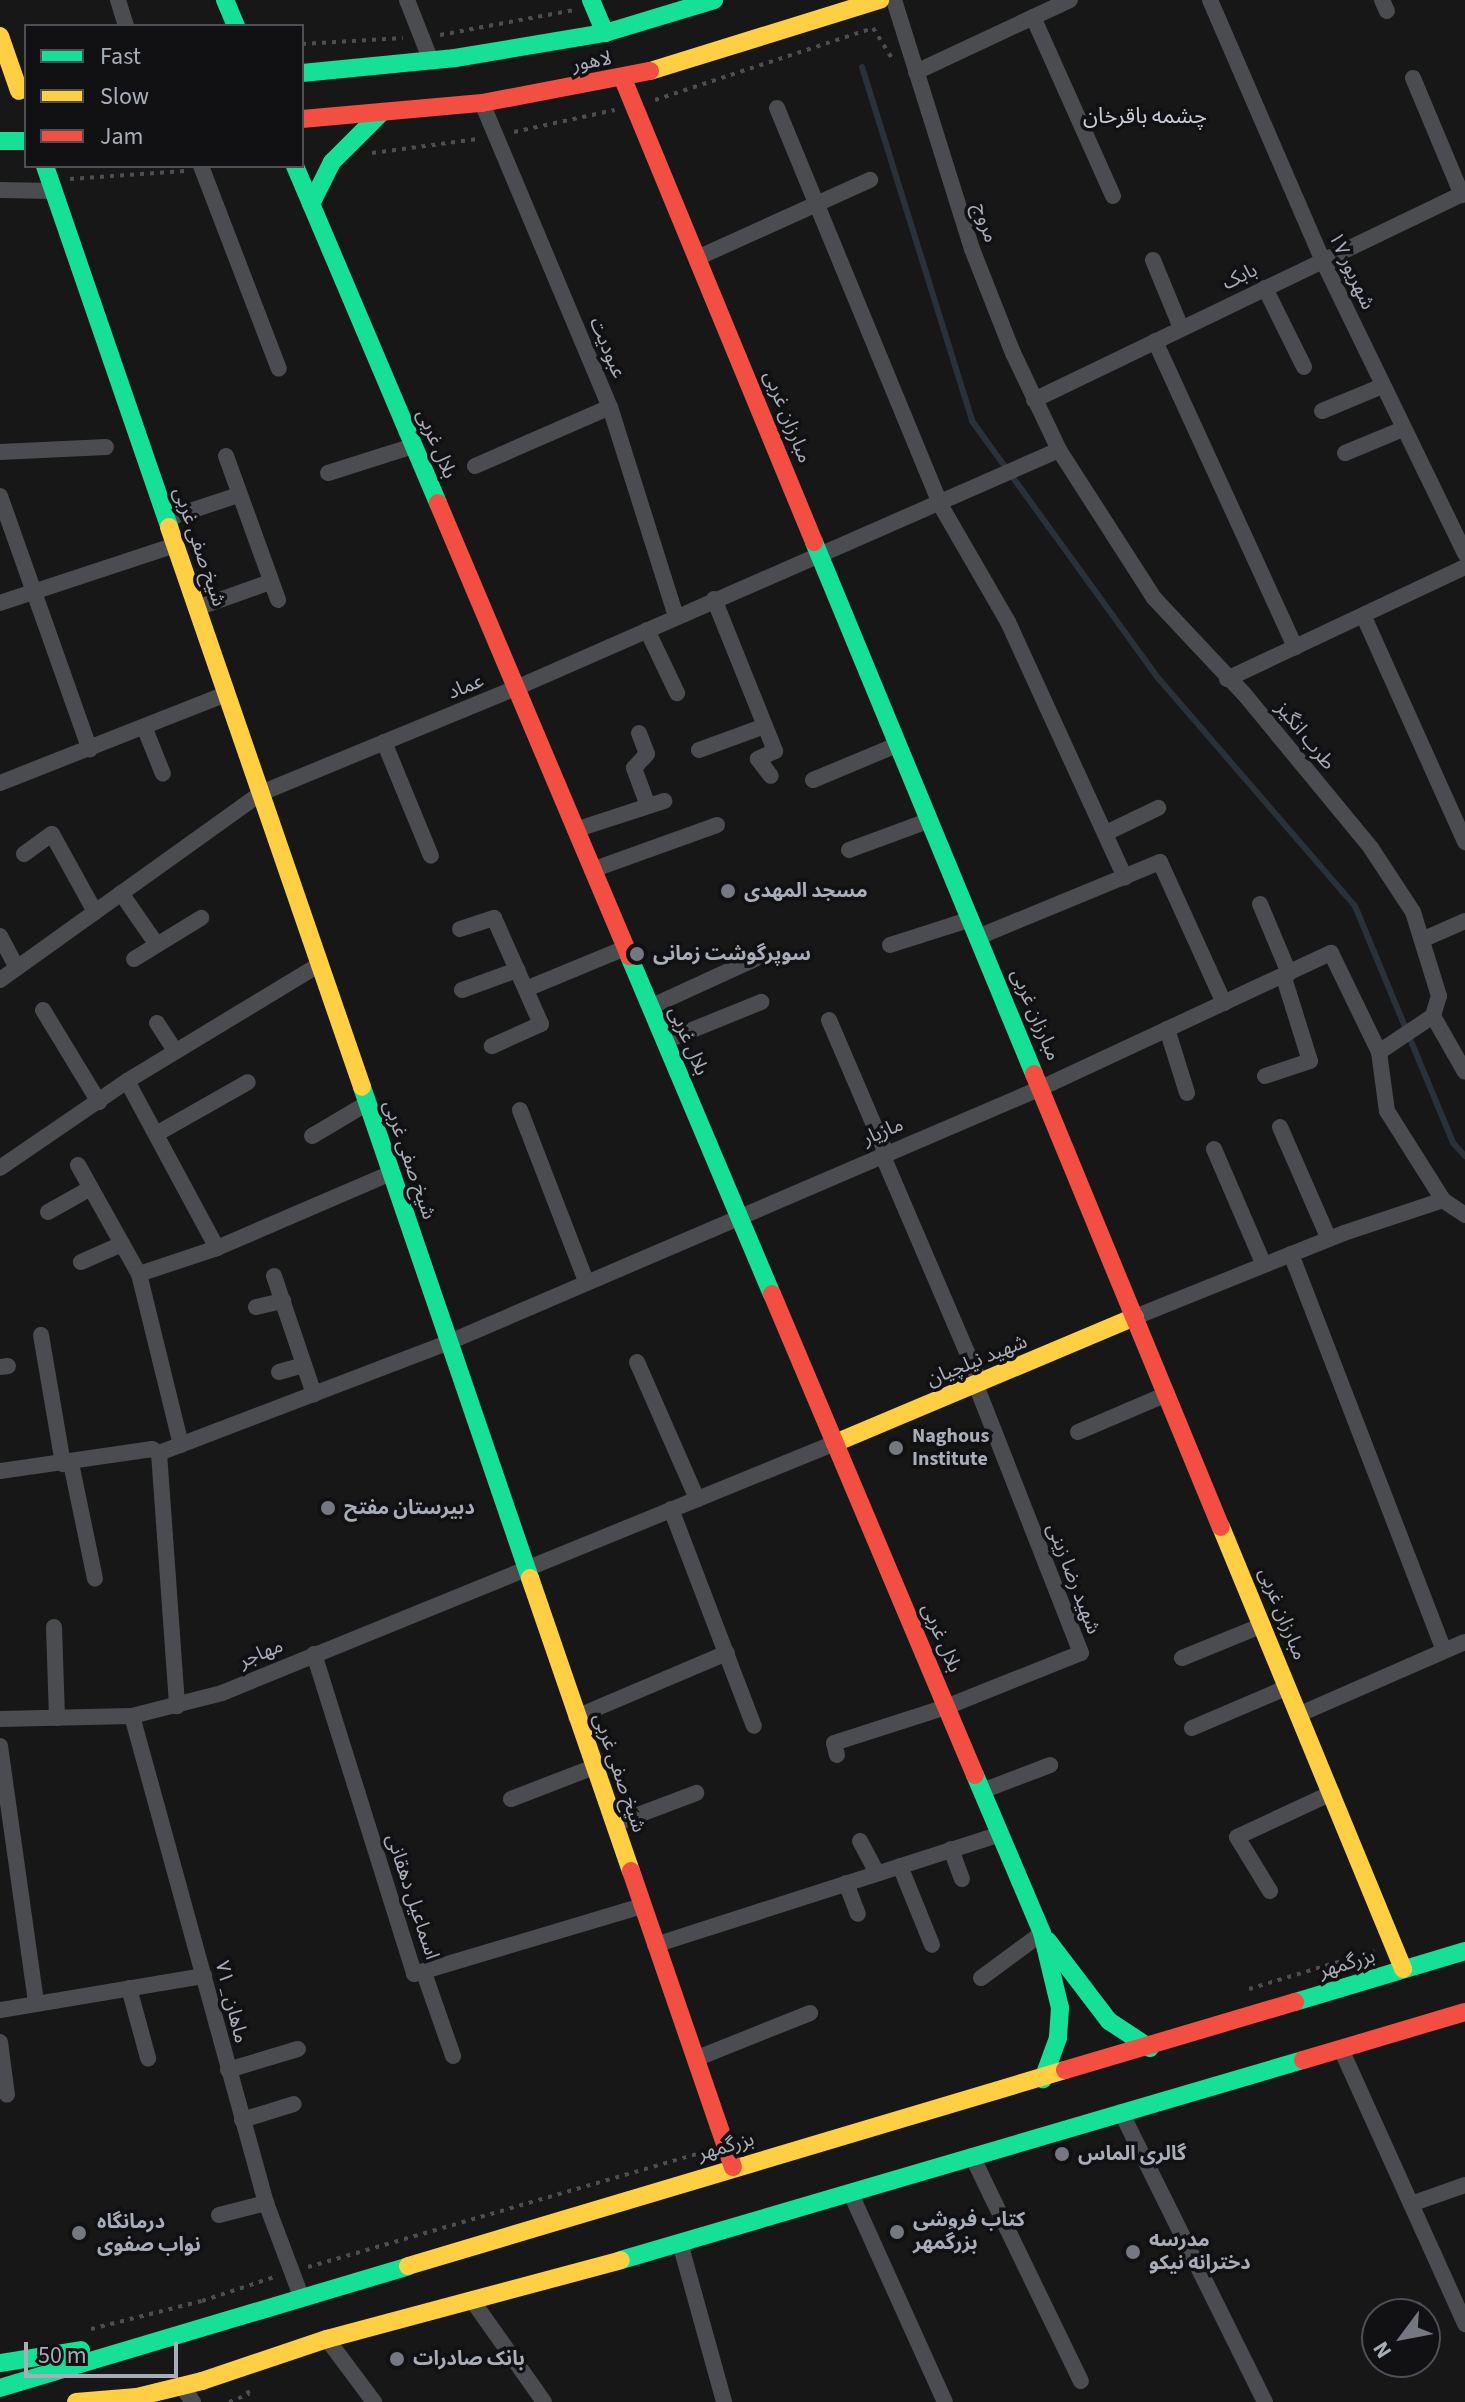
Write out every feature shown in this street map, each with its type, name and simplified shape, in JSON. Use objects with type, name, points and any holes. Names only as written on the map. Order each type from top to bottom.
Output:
[{"type":"street","points":[[118,0],[125,24]]},
{"type":"street","points":[[407,0],[431,61]]},
{"type":"street","name":"لاهور","points":[[304,73],[431,61],[605,33],[714,0]]},
{"type":"street","points":[[782,31],[812,0]]},
{"type":"street","name":"لاهور","points":[[304,119],[482,103],[623,79],[880,0]]},
{"type":"street","name":"مروج","points":[[894,0],[972,249],[1034,400],[1059,450]]},
{"type":"street","points":[[916,72],[1070,0]]},
{"type":"street","name":"۱۷ شهریور","points":[[1210,0],[1322,259],[1464,567]]},
{"type":"street","points":[[597,2],[605,33]]},
{"type":"street","points":[[1033,17],[1113,196]]},
{"type":"street","points":[[0,36],[23,91],[0,93]]},
{"type":"street","points":[[1413,78],[1463,194]]},
{"type":"street","name":"مبارزان غربی","points":[[623,79],[1403,1969]]},
{"type":"street","name":"عبودیت","points":[[482,103],[610,407],[676,616]]},
{"type":"street","points":[[777,108],[820,204],[941,506],[1008,622],[1125,877]]},
{"type":"street","points":[[311,204],[332,162],[382,112]]},
{"type":"street","points":[[0,141],[24,141]]},
{"type":"street","points":[[202,168],[279,369]]},
{"type":"street","name":"بلال غربی","points":[[296,168],[1042,1933]]},
{"type":"street","points":[[0,190],[49,179]]},
{"type":"street","name":"شیخ صفی غربی","points":[[49,179],[261,793],[317,966],[733,2167]]},
{"type":"street","points":[[697,258],[870,180]]},
{"type":"street","name":"بابک","points":[[1034,400],[1322,259],[1463,194]]},
{"type":"street","points":[[1153,260],[1181,328]]},
{"type":"street","points":[[1265,288],[1304,367]]},
{"type":"street","points":[[1155,341],[1295,647]]},
{"type":"street","points":[[1322,411],[1382,386]]},
{"type":"street","points":[[475,466],[610,407]]},
{"type":"street","points":[[1345,453],[1403,429]]},
{"type":"street","points":[[328,473],[413,446]]},
{"type":"street","points":[[0,452],[106,447]]},
{"type":"street","name":"عماد","points":[[0,980],[261,793],[516,688],[714,599],[941,506],[1059,450]]},
{"type":"street","name":"طرب انگیز","points":[[1059,450],[1154,598],[1371,848],[1413,912],[1424,939],[1439,996],[1433,1016]]},
{"type":"street","points":[[226,456],[278,600]]},
{"type":"street","points":[[166,519],[238,495]]},
{"type":"street","points":[[0,496],[90,750]]},
{"type":"street","points":[[0,603],[175,545]]},
{"type":"street","points":[[1227,679],[1364,617],[1464,567]]},
{"type":"street","points":[[197,608],[270,582]]},
{"type":"street","points":[[714,599],[775,751],[758,759],[771,776]]},
{"type":"street","points":[[1364,617],[1465,842]]},
{"type":"street","points":[[647,630],[677,693]]},
{"type":"street","points":[[0,783],[145,729],[226,694]]},
{"type":"street","points":[[699,750],[765,726]]},
{"type":"street","points":[[145,729],[163,774]]},
{"type":"street","points":[[575,830],[656,804],[634,768],[647,754],[639,733]]},
{"type":"street","points":[[384,742],[431,856]]},
{"type":"street","points":[[813,780],[899,744]]},
{"type":"street","points":[[1106,833],[1159,808]]},
{"type":"street","points":[[849,850],[930,820]]},
{"type":"street","points":[[592,870],[717,825]]},
{"type":"street","points":[[24,854],[52,834],[95,912]]},
{"type":"street","points":[[978,937],[1160,862],[1224,1003]]},
{"type":"street","points":[[121,893],[157,945]]},
{"type":"street","points":[[1260,904],[1286,974],[1310,1061],[1265,1076]]},
{"type":"street","points":[[134,959],[201,918]]},
{"type":"street","points":[[460,929],[494,918],[541,1024],[492,1046]]},
{"type":"street","points":[[890,945],[971,919]]},
{"type":"street","points":[[1424,939],[1465,921]]},
{"type":"street","points":[[0,936],[17,968]]},
{"type":"street","points":[[526,989],[625,948]]},
{"type":"street","name":"مازیار","points":[[0,1471],[67,1464],[152,1449],[159,1453],[447,1343],[738,1214],[1041,1088],[1331,953],[1379,1052]]},
{"type":"street","points":[[650,1007],[755,959]]},
{"type":"street","points":[[0,1168],[127,1081],[317,966]]},
{"type":"street","points":[[462,990],[517,970]]},
{"type":"street","points":[[665,1041],[761,1002]]},
{"type":"street","points":[[43,1010],[99,1102]]},
{"type":"street","points":[[1465,1072],[1433,1016],[1379,1052],[1387,1111],[1443,1200],[1465,1215]]},
{"type":"street","points":[[829,1020],[978,1384]]},
{"type":"street","points":[[157,1023],[175,1051]]},
{"type":"street","points":[[1167,1029],[1187,1093]]},
{"type":"street","points":[[127,1081],[158,1133],[217,1248]]},
{"type":"street","points":[[158,1133],[248,1082]]},
{"type":"street","points":[[312,1136],[366,1104]]},
{"type":"street","points":[[520,1110],[586,1281]]},
{"type":"street","points":[[1280,1127],[1329,1239]]},
{"type":"street","points":[[1214,1149],[1264,1265]]},
{"type":"street","points":[[78,1165],[139,1274],[181,1445]]},
{"type":"street","points":[[139,1274],[217,1248],[391,1173]]},
{"type":"street","points":[[48,1212],[91,1188]]},
{"type":"street","points":[[1135,1317],[1329,1239],[1443,1200]]},
{"type":"street","points":[[81,1262],[122,1244]]},
{"type":"street","points":[[1291,1254],[1444,1651]]},
{"type":"street","points":[[274,1276],[314,1394]]},
{"type":"street","points":[[256,1307],[283,1301]]},
{"type":"street","name":"شهید نیلچیان","points":[[835,1443],[1135,1317]]},
{"type":"street","points":[[41,1335],[67,1464],[95,1579]]},
{"type":"street","points":[[637,1362],[697,1499]]},
{"type":"street","points":[[279,1372],[304,1365]]},
{"type":"street","name":"شهید رضا زینی","points":[[946,1707],[1081,1653],[978,1384]]},
{"type":"street","points":[[1078,1432],[1167,1394]]},
{"type":"street","name":"مهاجر","points":[[0,1719],[132,1716],[177,1706],[526,1570],[835,1443]]},
{"type":"street","points":[[159,1453],[177,1706]]},
{"type":"street","points":[[671,1509],[754,1726]]},
{"type":"street","points":[[1182,1658],[1263,1625]]},
{"type":"street","points":[[54,1627],[57,1718]]},
{"type":"street","points":[[1300,1714],[1465,1642]]},
{"type":"street","points":[[576,1717],[727,1653]]},
{"type":"street","name":"اسماعیل دهقانی","points":[[314,1654],[414,1974],[642,1906]]},
{"type":"street","points":[[1192,1728],[1288,1687]]},
{"type":"street","points":[[837,1755],[834,1743],[946,1707]]},
{"type":"street","name":"۷۱ _ماهان","points":[[132,1716],[266,2203],[301,2296]]},
{"type":"street","points":[[0,1746],[36,2002]]},
{"type":"street","points":[[982,1791],[1050,1765]]},
{"type":"street","points":[[511,1799],[594,1767]]},
{"type":"street","points":[[614,1824],[696,1793]]},
{"type":"street","points":[[1270,1891],[1237,1837],[1332,1793]]},
{"type":"street","points":[[655,1945],[1000,1834]]},
{"type":"street","points":[[860,1841],[877,1873]]},
{"type":"street","points":[[951,1849],[962,1879]]},
{"type":"street","points":[[900,1866],[932,1945]]},
{"type":"street","points":[[846,1883],[858,1914]]},
{"type":"street","points":[[981,1978],[1042,1933]]},
{"type":"street","points":[[1042,1933],[1109,2021],[1150,2048]]},
{"type":"street","points":[[1042,1933],[1060,2008],[1058,2038],[1043,2079]]},
{"type":"street","name":"بزرگمهر","points":[[0,2388],[129,2346],[733,2167],[1150,2048],[1465,1951]]},
{"type":"street","points":[[424,1973],[453,2056]]},
{"type":"street","points":[[0,2010],[204,1976]]},
{"type":"street","points":[[129,1988],[148,2058]]},
{"type":"street","points":[[76,2402],[132,2399],[327,2339],[474,2303],[1465,2012]]},
{"type":"street","points":[[695,2059],[810,2013]]},
{"type":"street","points":[[0,2042],[7,2095]]},
{"type":"street","points":[[228,2070],[298,2049]]},
{"type":"street","points":[[1341,2049],[1465,2324]]},
{"type":"street","points":[[242,2120],[294,2104]]},
{"type":"street","points":[[1121,2112],[1265,2402]]},
{"type":"street","points":[[972,2156],[1081,2381]]},
{"type":"street","points":[[1411,2204],[1465,2185]]},
{"type":"street","points":[[851,2194],[945,2402]]},
{"type":"street","points":[[219,2215],[266,2203]]},
{"type":"street","points":[[680,2243],[724,2402]]},
{"type":"street","points":[[474,2303],[544,2402]]},
{"type":"street","points":[[327,2339],[374,2402]]},
{"type":"street","points":[[0,2363],[32,2355],[129,2346]]},
{"type":"street","points":[[181,2385],[193,2402]]},
{"type":"path","points":[[438,35],[597,2]]},
{"type":"path","points":[[368,154],[496,136],[635,106],[873,28],[892,62],[910,54]]},
{"type":"path","points":[[304,44],[409,37]]},
{"type":"path","points":[[49,179],[202,168]]},
{"type":"path","points":[[81,2330],[216,2297]]},
{"type":"path","points":[[229,2402],[249,2394]]},
{"type":"waterway","points":[[862,67],[972,421],[1159,679],[1355,906],[1453,1143],[1465,1156]]},
{"type":"traffic: fast","points":[[225,0],[235,24]]},
{"type":"traffic: fast","points":[[591,0],[605,33]]},
{"type":"traffic: fast","points":[[304,73],[455,58],[605,33],[714,0]]},
{"type":"traffic: fast","points":[[311,204],[332,162],[382,112]]},
{"type":"traffic: fast","points":[[0,141],[24,141]]},
{"type":"traffic: fast","points":[[46,168],[169,527]]},
{"type":"traffic: fast","points":[[296,168],[438,503]]},
{"type":"traffic: fast","points":[[814,542],[1034,1074]]},
{"type":"traffic: fast","points":[[629,956],[772,1294]]},
{"type":"traffic: fast","points":[[362,1087],[530,1578]]},
{"type":"traffic: fast","points":[[975,1775],[1042,1933],[1060,2008],[1058,2038],[1043,2079]]},
{"type":"traffic: fast","points":[[1048,1941],[1109,2021],[1150,2048]]},
{"type":"traffic: fast","points":[[1295,2002],[1465,1951]]},
{"type":"traffic: fast","points":[[621,2260],[1303,2060]]},
{"type":"traffic: fast","points":[[0,2388],[408,2266]]},
{"type":"traffic: fast","points":[[0,2363],[81,2350]]},
{"type":"traffic: slow","points":[[650,71],[880,0]]},
{"type":"traffic: slow","points":[[0,36],[19,91]]},
{"type":"traffic: slow","points":[[169,527],[362,1087]]},
{"type":"traffic: slow","points":[[835,1443],[1135,1317]]},
{"type":"traffic: slow","points":[[1221,1527],[1403,1969]]},
{"type":"traffic: slow","points":[[530,1578],[631,1871]]},
{"type":"traffic: slow","points":[[408,2266],[1065,2070]]},
{"type":"traffic: slow","points":[[76,2402],[137,2397],[202,2381],[327,2339],[621,2260]]},
{"type":"traffic: jam","points":[[304,119],[482,103],[650,71]]},
{"type":"traffic: jam","points":[[623,79],[814,542]]},
{"type":"traffic: jam","points":[[438,503],[629,956]]},
{"type":"traffic: jam","points":[[1034,1074],[1221,1527]]},
{"type":"traffic: jam","points":[[772,1294],[975,1775]]},
{"type":"traffic: jam","points":[[631,1871],[733,2167]]},
{"type":"traffic: jam","points":[[1065,2070],[1295,2002]]},
{"type":"traffic: jam","points":[[1303,2060],[1465,2012]]},
{"type":"place","name":"مسجد المهدی","points":[[728,891]]},
{"type":"place","name":"سوپرگوشت زمانی","points":[[637,954]]},
{"type":"place","name":"Naghous Institute","points":[[896,1448]]},
{"type":"place","name":"دبیرستان مفتح","points":[[328,1508]]},
{"type":"place","name":"گالری الماس","points":[[1062,2154]]},
{"type":"place","name":"کتاب فروشی بزرگمهر","points":[[897,2232]]},
{"type":"place","name":"درمانگاه نواب صفوی","points":[[79,2233]]},
{"type":"place","name":"مدرسه دخترانه نیکو","points":[[1133,2252]]},
{"type":"place","name":"بانک صادرات","points":[[397,2359]]},
{"type":"district","name":"چشمه باقرخان","points":[[1145,117]]}]
